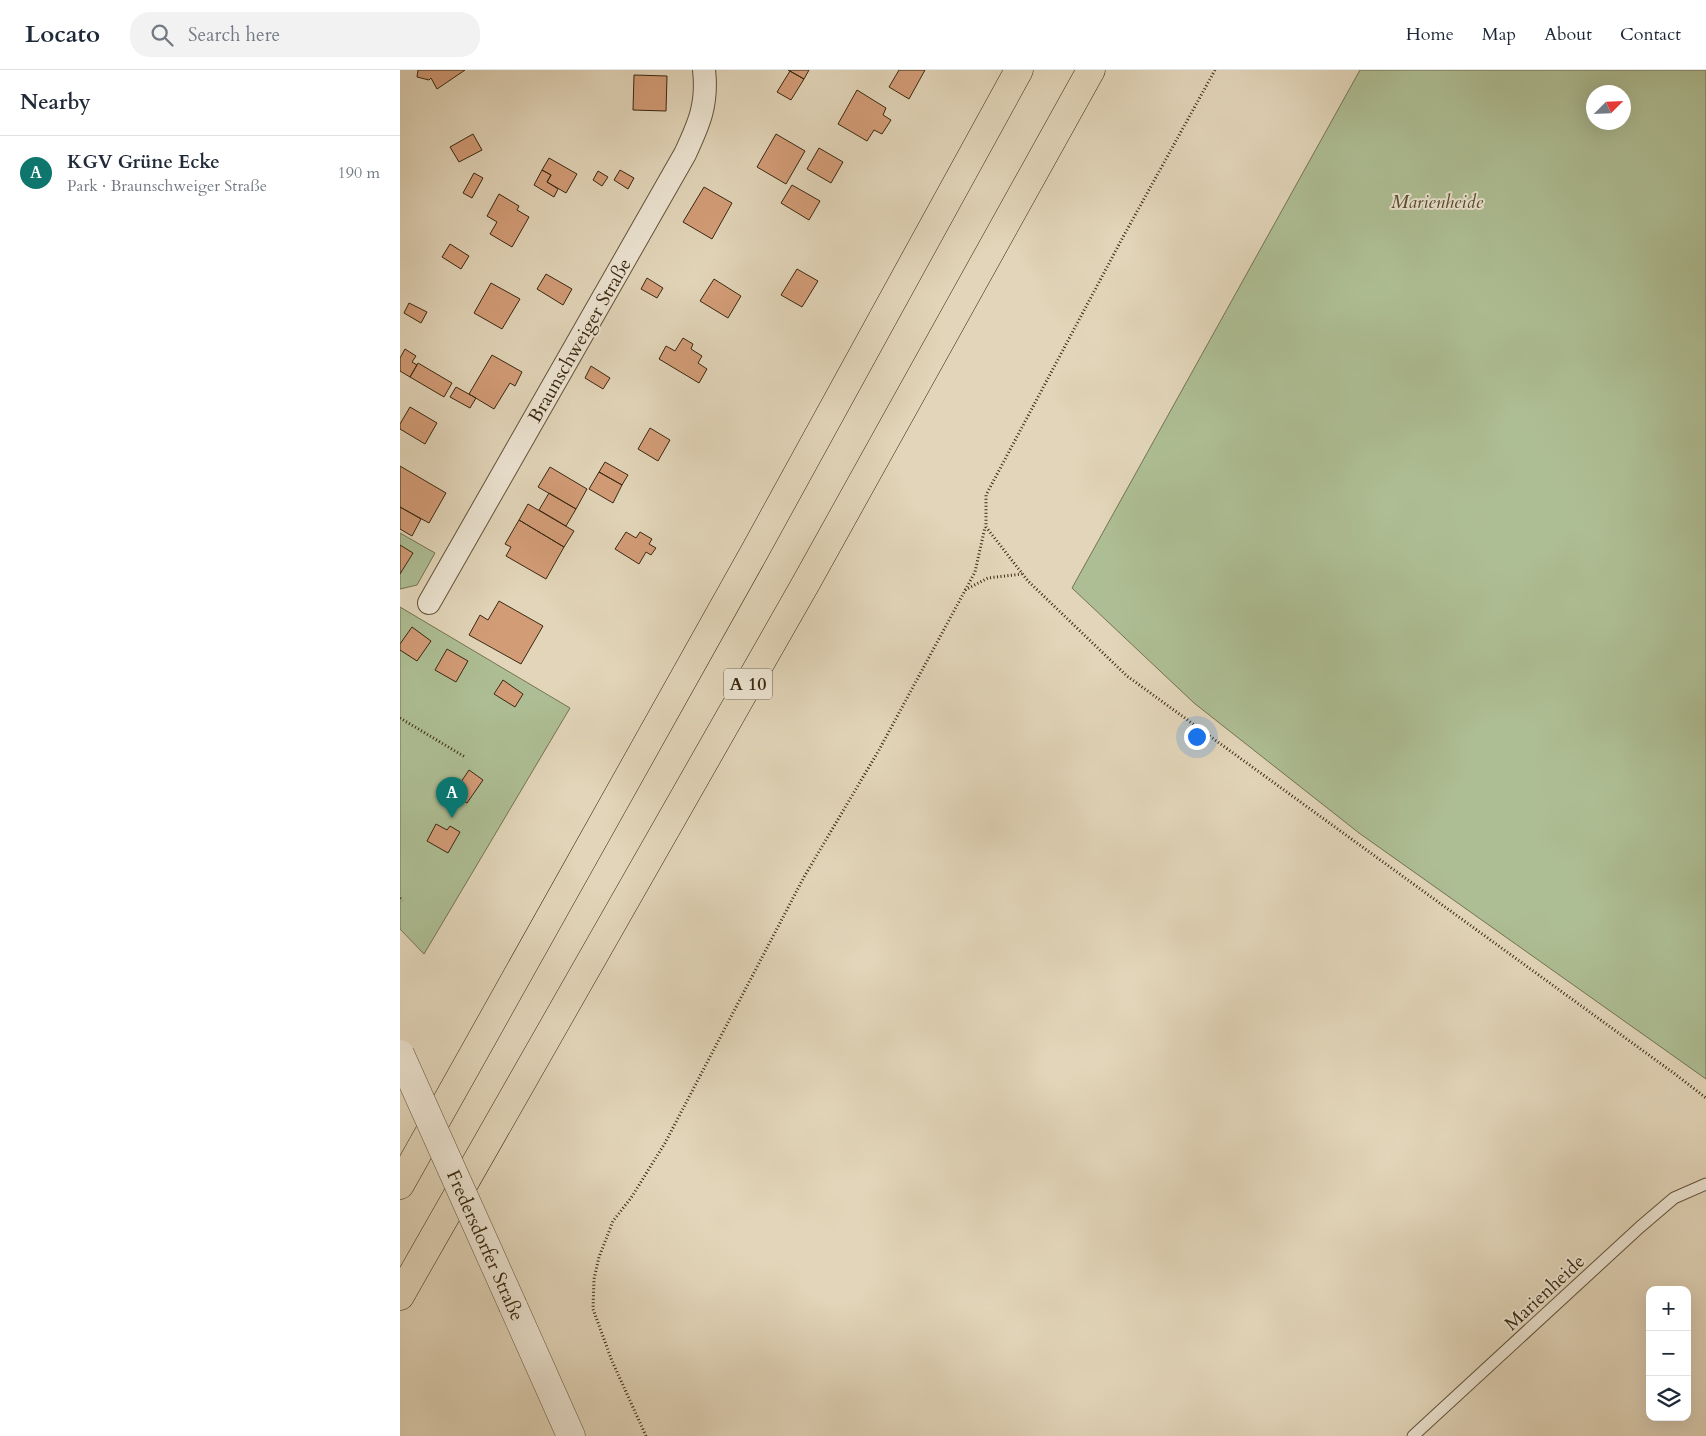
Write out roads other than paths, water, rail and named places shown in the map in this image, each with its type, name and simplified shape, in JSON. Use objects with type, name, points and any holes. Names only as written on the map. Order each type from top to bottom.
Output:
[{"type":"highway","points":[[400,1185],[756,548],[1018,70]]},
{"type":"highway","name":"A 10","points":[[400,1296],[806,582],[1091,70]]},
{"type":"street","name":"Braunschweiger Straße","points":[[429,603],[684,154],[700,122],[704,100],[704,70]]},
{"type":"street","name":"Fredersdorfer Straße","points":[[400,1054],[571,1436]]},
{"type":"lane","name":"Marienheide","points":[[1413,1436],[1674,1198],[1706,1184]]},
{"type":"place","name":"KGV Grüne Ecke","points":[[452,818]]}]
